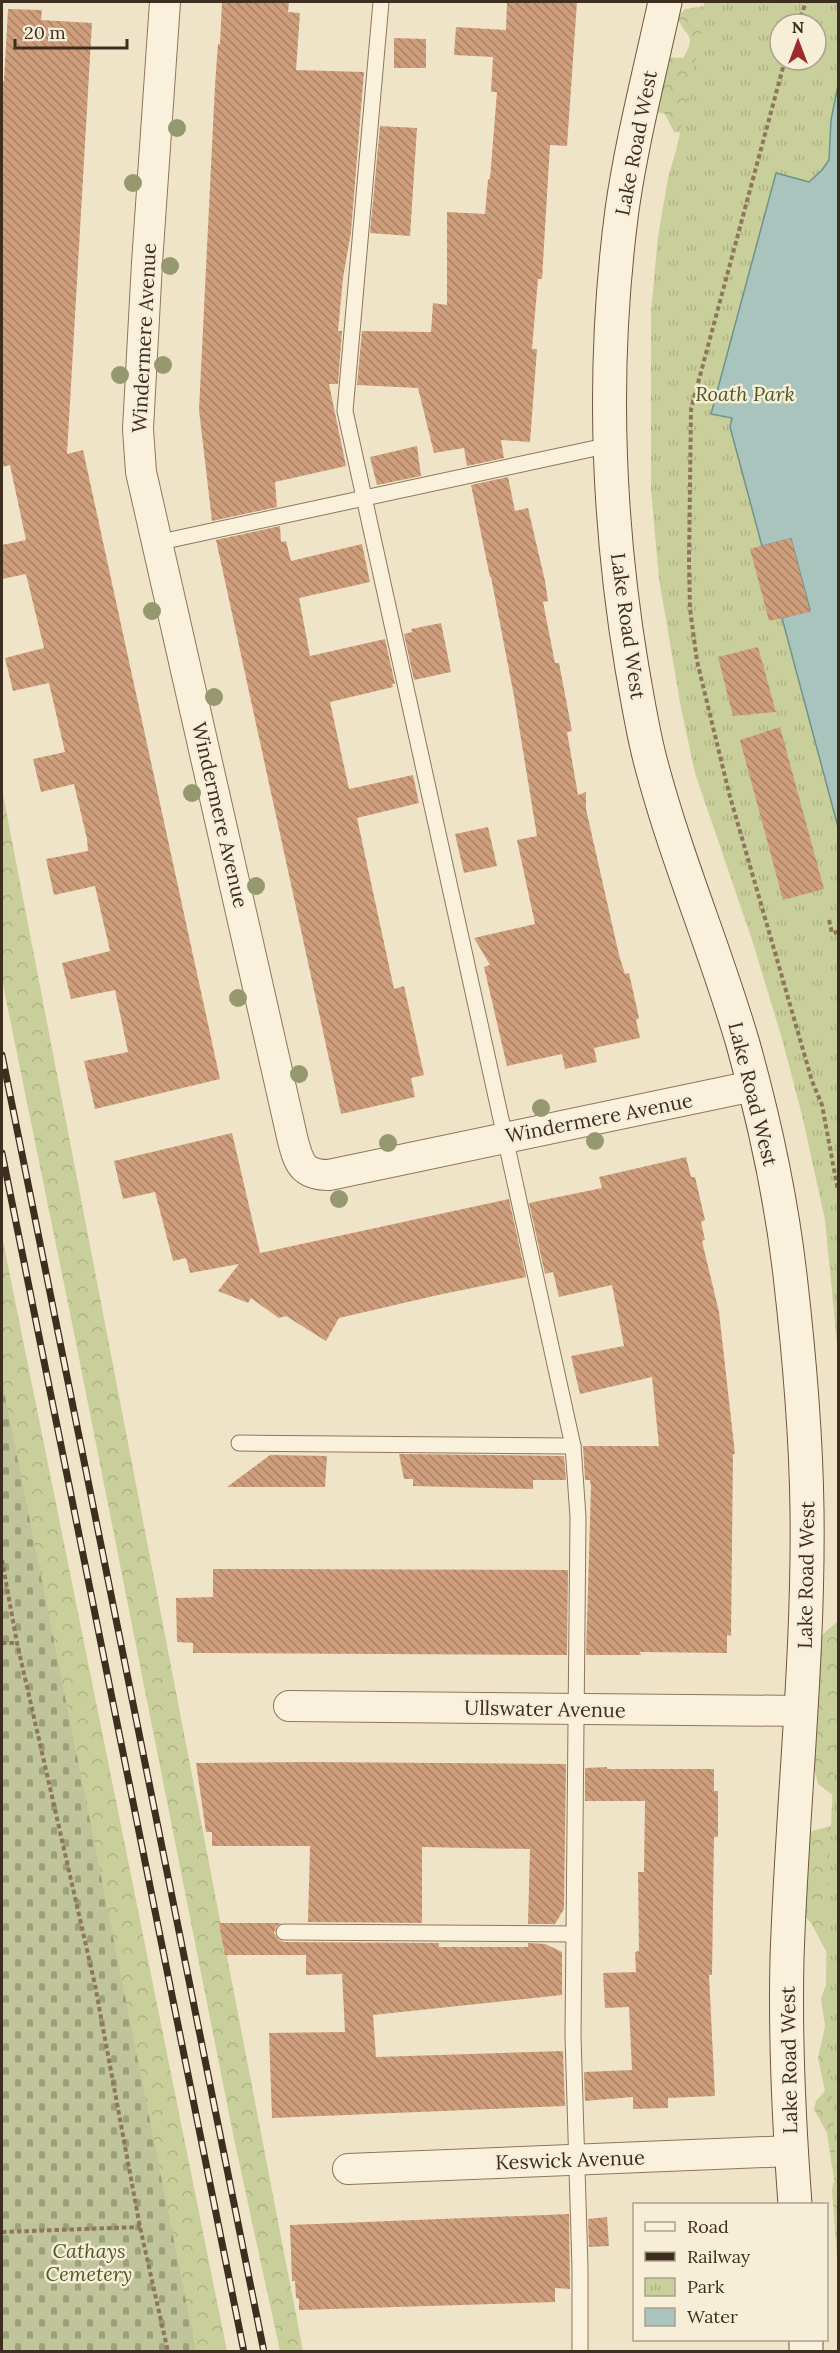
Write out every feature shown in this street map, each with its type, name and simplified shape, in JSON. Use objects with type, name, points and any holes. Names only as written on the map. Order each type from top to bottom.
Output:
[{"type":"street","name":"Windermere Avenue","points":[[165,2],[138,429],[141,472],[243,911],[293,1141],[301,1165],[309,1172],[329,1175],[753,1086]]},
{"type":"street","name":"Lake Road West","points":[[665,2],[630,166],[619,233],[611,332],[610,445],[620,583],[643,728],[658,788],[694,904],[736,1023],[764,1130],[783,1227],[802,1403],[807,1524],[801,1711],[787,1958],[788,2085],[795,2203]]},
{"type":"street","name":"Ullswater Avenue","points":[[289,1706],[801,1711]]},
{"type":"street","name":"Keswick Avenue","points":[[348,2169],[791,2151]]},
{"type":"lane","points":[[381,2],[345,411],[507,1136],[573,1446],[578,1517],[573,1934],[580,2352]]},
{"type":"lane","points":[[156,543],[610,445]]},
{"type":"lane","points":[[239,1443],[573,1446]]},
{"type":"lane","points":[[284,1932],[573,1934]]},
{"type":"path","points":[[801,2],[806,2]]},
{"type":"path","points":[[782,72],[691,409],[690,609],[696,661],[729,793],[812,1080],[822,1105],[838,1191]]},
{"type":"path","points":[[828,920],[832,933],[838,932]]},
{"type":"path","points":[[2,1560],[17,1643],[94,1985],[168,2352]]},
{"type":"path","points":[[2,1643],[17,1643]]},
{"type":"path","points":[[2,2232],[141,2227]]},
{"type":"green space","points":[[704,2],[770,2],[775,12],[768,12],[768,69],[684,133],[674,132],[665,114],[649,110],[665,57],[683,58],[688,50],[690,39],[678,17],[685,9],[704,6]]},
{"type":"green space","name":"Roath Park","points":[[708,2],[838,2],[838,1354],[825,1220],[802,1115],[753,943],[695,773],[681,708],[659,579],[651,490],[651,312],[658,236],[668,178],[677,147]]},
{"type":"green space","points":[[2,789],[303,2351],[280,2351],[234,2139],[2,980]]},
{"type":"green space","points":[[2,1236],[227,2351],[184,2351],[2,1460]]},
{"type":"green space","name":"Cathays Cemetery","points":[[2,1381],[196,2351],[2,2351]]},
{"type":"green space","points":[[838,1621],[838,1799],[818,1784],[787,1662],[793,1651],[814,1642]]},
{"type":"green space","points":[[838,1666],[838,2211],[826,1985]]},
{"type":"green space","points":[[838,1824],[838,2272],[832,2190],[834,2180],[827,2133],[814,2109],[816,2101],[825,2091],[818,2058],[825,2027],[821,1998],[826,1985],[827,1953],[811,1923],[799,1910],[806,1842],[812,1831]]},
{"type":"water","points":[[838,85],[838,827],[782,618],[810,610],[791,539],[762,546],[730,427],[732,418],[711,414],[776,173],[809,182],[822,170],[829,160],[831,120]]},
{"type":"building","points":[[222,2],[289,2],[288,12],[300,13],[296,70],[364,72],[351,232],[343,278],[338,331],[342,331],[338,384],[329,384],[346,466],[275,482],[277,507],[212,521],[199,410],[215,85]]},
{"type":"building","points":[[507,2],[577,2],[567,146],[550,145],[542,279],[538,279],[532,349],[537,349],[530,442],[501,440],[504,458],[467,466],[464,448],[434,453],[418,388],[357,385],[362,331],[431,332],[433,303],[447,305],[447,212],[485,214],[497,92],[491,92],[493,57],[454,55],[456,27],[506,30]]},
{"type":"building","points":[[8,9],[42,10],[41,20],[92,23],[67,454],[83,450],[220,1079],[95,1109],[84,1061],[128,1052],[115,990],[71,999],[62,963],[110,951],[95,886],[54,895],[46,859],[88,851],[87,839],[74,784],[41,792],[33,759],[65,752],[49,683],[13,691],[5,658],[44,648],[26,574],[2,579],[2,545],[26,540],[10,465],[2,467],[2,81],[4,81]]},
{"type":"building","points":[[394,38],[426,39],[426,68],[394,68]]},
{"type":"building","points":[[380,126],[417,128],[410,236],[370,233]]},
{"type":"building","points":[[417,446],[421,476],[377,485],[370,457]]},
{"type":"building","points":[[508,477],[515,511],[528,508],[545,581],[548,601],[543,602],[555,663],[559,663],[572,731],[567,732],[578,795],[586,792],[586,809],[619,955],[625,974],[629,973],[639,1018],[636,1020],[640,1038],[594,1048],[597,1062],[565,1069],[562,1054],[507,1066],[484,967],[490,965],[474,938],[535,924],[517,840],[537,836],[514,696],[471,485]]},
{"type":"building","points":[[280,526],[281,542],[286,541],[291,561],[362,544],[370,582],[299,598],[310,656],[385,639],[395,684],[392,684],[393,687],[330,702],[349,789],[413,775],[419,803],[357,818],[394,989],[404,986],[424,1075],[411,1078],[415,1097],[341,1114],[216,540]]},
{"type":"building","points":[[791,538],[810,612],[769,621],[750,549]]},
{"type":"building","points":[[441,623],[451,672],[414,680],[404,634],[412,632],[411,629]]},
{"type":"building","points":[[758,647],[776,712],[733,716],[718,657]]},
{"type":"building","points":[[780,727],[824,889],[783,900],[740,740]]},
{"type":"building","points":[[488,827],[497,866],[464,873],[455,834]]},
{"type":"building","points":[[232,1133],[260,1253],[509,1199],[526,1277],[339,1318],[326,1341],[286,1316],[279,1318],[251,1298],[248,1303],[218,1291],[239,1264],[190,1273],[186,1258],[173,1261],[155,1192],[123,1199],[114,1161]]},
{"type":"building","points":[[686,1157],[691,1177],[695,1177],[705,1220],[701,1222],[705,1240],[702,1241],[719,1312],[735,1454],[733,1454],[731,1636],[727,1635],[727,1653],[640,1652],[641,1655],[586,1655],[591,1487],[590,1480],[585,1480],[583,1446],[659,1446],[652,1377],[580,1394],[571,1356],[624,1346],[612,1285],[559,1297],[553,1272],[545,1274],[529,1203],[602,1188],[599,1177]]},
{"type":"building","points":[[399,1454],[564,1456],[566,1480],[533,1480],[533,1489],[413,1486],[413,1479],[404,1479]]},
{"type":"building","points":[[270,1455],[327,1456],[325,1487],[227,1487]]},
{"type":"building","points":[[213,1569],[568,1570],[567,1655],[193,1653],[193,1643],[177,1642],[176,1598],[213,1597]]},
{"type":"building","points":[[196,1763],[566,1764],[564,1909],[555,1924],[528,1924],[530,1849],[422,1847],[422,1923],[308,1922],[310,1846],[212,1846],[212,1832],[206,1832]]},
{"type":"building","points":[[607,1767],[607,1769],[714,1769],[714,1791],[718,1791],[718,1837],[714,1837],[712,1975],[709,1975],[715,2096],[668,2098],[668,2108],[633,2109],[633,2097],[585,2101],[584,2072],[632,2070],[629,2007],[605,2008],[603,1973],[636,1972],[635,1952],[639,1951],[638,1872],[644,1872],[645,1801],[585,1801],[585,1768]]},
{"type":"building","points":[[219,1923],[281,1923],[276,1927],[274,1933],[279,1940],[284,1942],[439,1943],[439,1947],[528,1947],[528,1943],[545,1944],[562,1952],[562,1995],[373,2015],[376,2057],[563,2051],[565,2106],[272,2118],[269,2033],[345,2032],[342,1974],[306,1975],[306,1955],[225,1955]]},
{"type":"building","points":[[569,2214],[570,2289],[555,2288],[555,2302],[299,2310],[295,2281],[292,2281],[290,2225]]},
{"type":"building","points":[[607,2217],[609,2246],[589,2247],[588,2219]]},
{"type":"railway","points":[[2,1055],[264,2352]]},
{"type":"railway","points":[[2,1153],[244,2352]]}]
